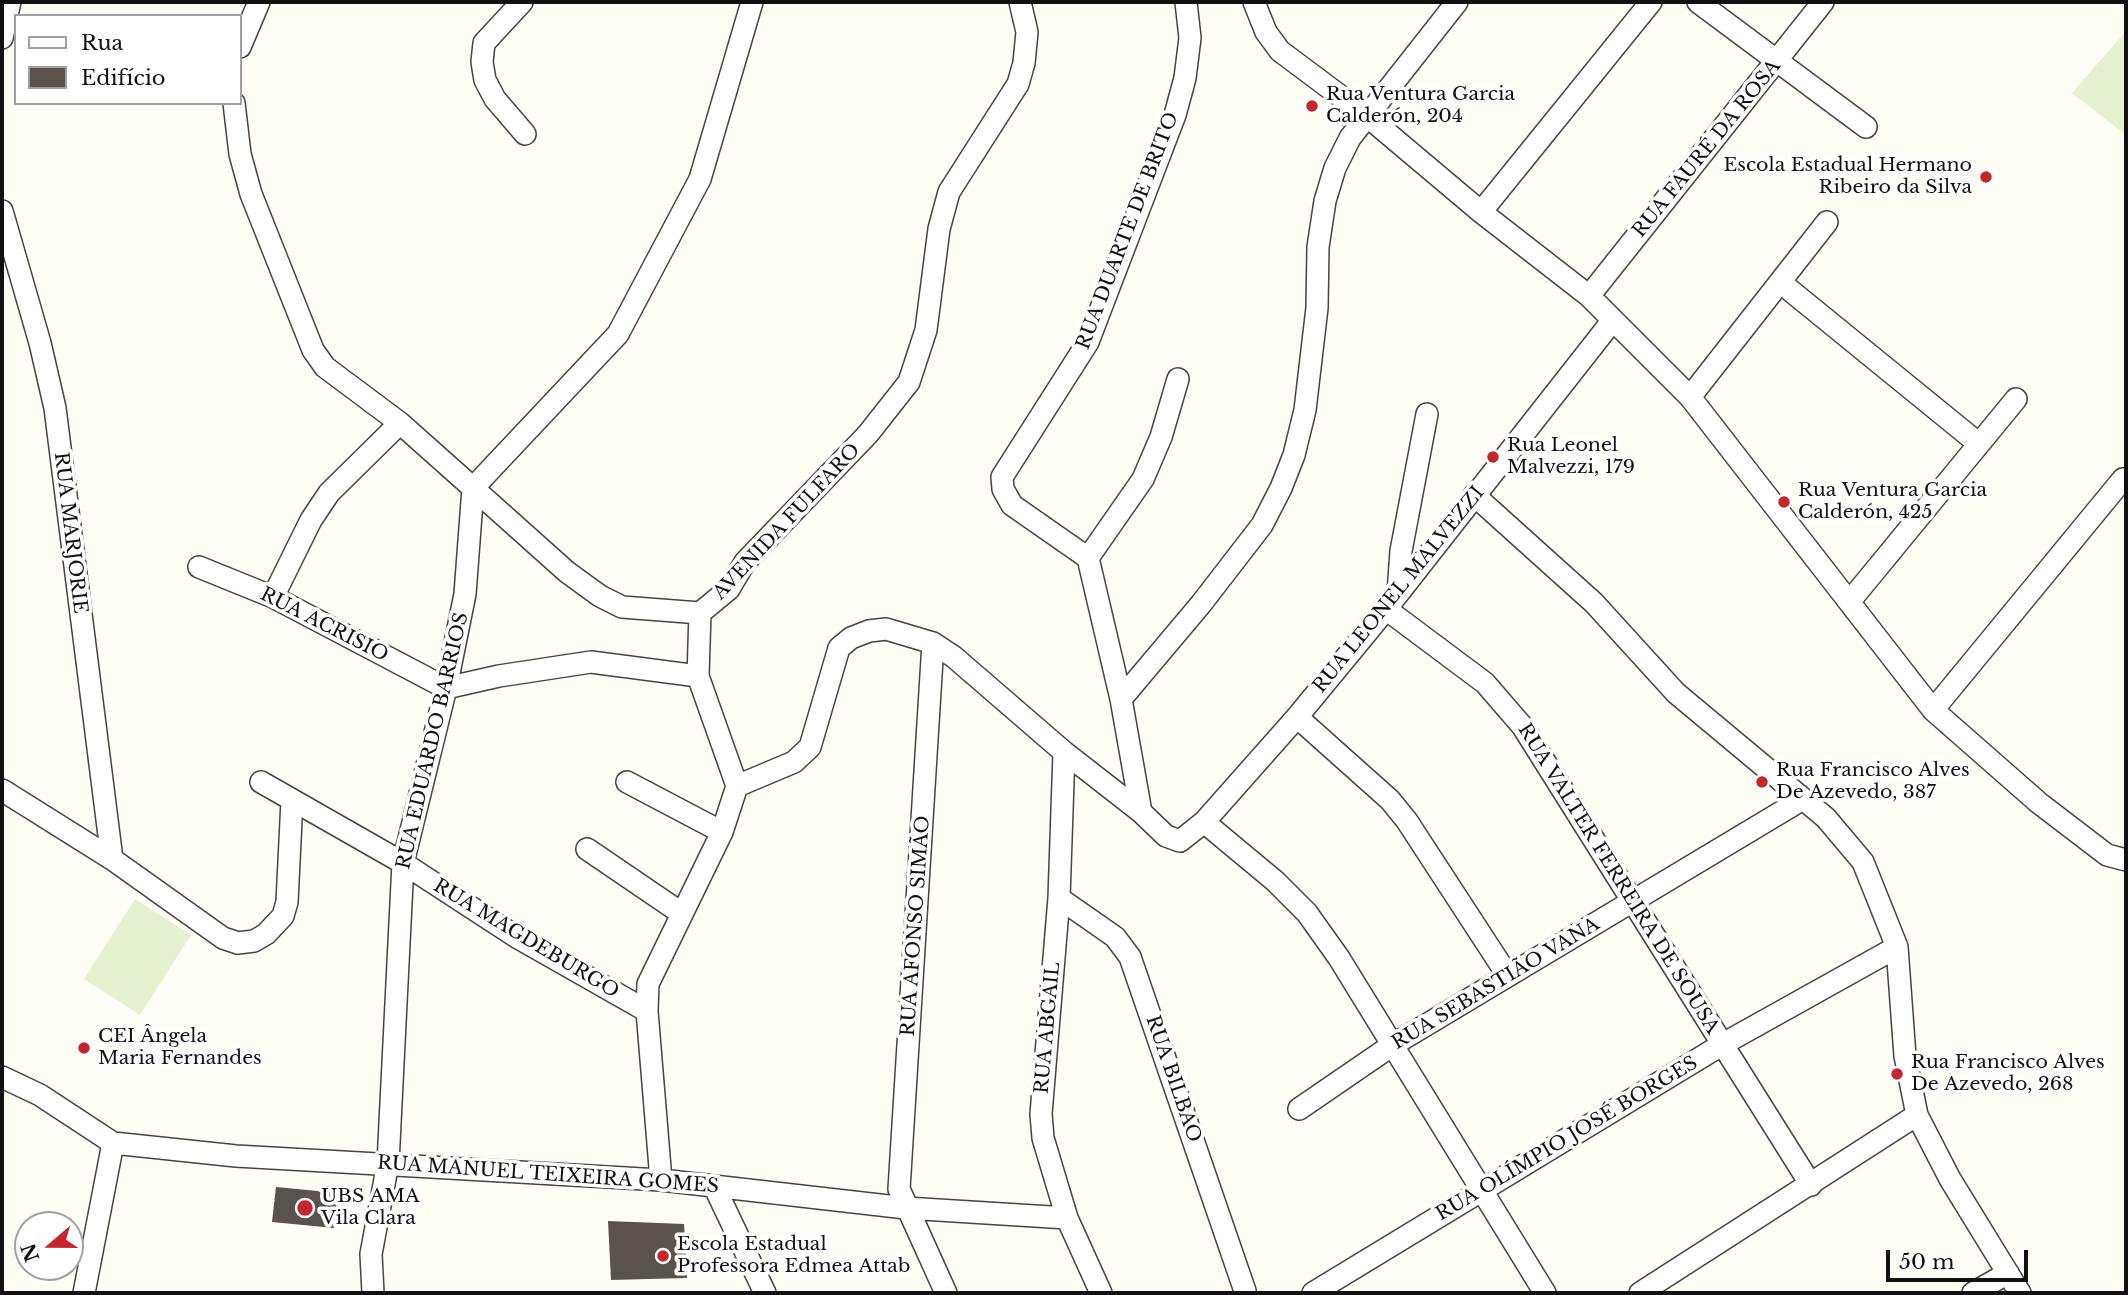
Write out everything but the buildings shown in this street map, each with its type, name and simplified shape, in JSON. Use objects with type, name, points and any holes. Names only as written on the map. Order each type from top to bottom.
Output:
[{"type":"street","points":[[2,38],[10,2]]},
{"type":"street","points":[[242,42],[259,2]]},
{"type":"street","points":[[522,2],[484,43],[482,62],[485,79],[495,99],[525,134]]},
{"type":"street","points":[[473,488],[618,334],[700,179],[752,2]]},
{"type":"street","name":"AVENIDA FULFARO","points":[[737,786],[698,677],[700,613],[729,589],[745,562],[867,434],[909,382],[926,330],[939,229],[948,192],[1018,83],[1024,62],[1027,32],[1020,2]]},
{"type":"street","name":"RUA DUARTE DE BRITO","points":[[1088,558],[1012,505],[1003,489],[1002,477],[1088,342],[1175,115],[1185,78],[1190,38],[1186,2]]},
{"type":"street","points":[[1254,2],[1266,32],[1280,51],[1367,116],[1481,212],[1589,296],[1690,397],[1933,710],[2039,803],[2107,855],[2126,860]]},
{"type":"street","points":[[1121,699],[1254,535],[1281,488],[1294,455],[1305,411],[1317,308],[1318,247],[1325,201],[1335,168],[1350,138],[1457,2]]},
{"type":"street","points":[[1481,212],[1651,2]]},
{"type":"street","points":[[1699,2],[1866,127]]},
{"type":"street","name":"RUA FAURÉ DA ROSA","points":[[1589,296],[1823,2]]},
{"type":"street","points":[[234,105],[240,154],[251,194],[313,350],[325,367],[400,423],[567,572],[600,596],[622,607],[700,613]]},
{"type":"street","name":"RUA MARJORIE","points":[[2,211],[40,343],[55,408],[112,859]]},
{"type":"street","points":[[1690,397],[1827,222]]},
{"type":"street","points":[[1780,282],[1979,444]]},
{"type":"street","name":"RUA LEONEL MALVEZZI","points":[[1141,812],[1173,841],[1180,841],[1204,822],[1297,717],[1392,601],[1613,320]]},
{"type":"street","points":[[1141,812],[1121,699],[1088,558],[1143,479],[1161,437],[1178,379]]},
{"type":"street","points":[[1850,601],[2016,399]]},
{"type":"street","points":[[1392,601],[1427,414]]},
{"type":"street","points":[[273,597],[311,520],[329,493],[400,423]]},
{"type":"street","points":[[1933,710],[2123,479]]},
{"type":"street","name":"RUA EDUARDO BARRIOS","points":[[373,1293],[371,1254],[387,1163],[403,863],[466,594],[473,488]]},
{"type":"street","points":[[1474,495],[1594,603],[1676,693],[1847,839],[1863,862],[1897,947],[1906,1064],[1916,1115],[1950,1179],[2020,1293]]},
{"type":"street","name":"RUA ACRISIO","points":[[199,566],[273,597],[446,688]]},
{"type":"street","name":"RUA VALTER FERREIRA DE SOUSA","points":[[1392,601],[1485,683],[1509,709],[1811,1185]]},
{"type":"street","points":[[661,1180],[647,1012],[648,984],[722,832],[737,786],[794,762],[810,747],[816,734],[832,662],[839,648],[851,638],[869,631],[886,629],[933,643],[1141,812]]},
{"type":"street","name":"RUA AFONSO SIMÃO","points":[[933,643],[899,1189],[946,1293]]},
{"type":"street","points":[[446,688],[499,676],[591,662],[698,677]]},
{"type":"street","points":[[1297,717],[1390,800],[1407,821],[1508,976]]},
{"type":"street","name":"RUA ABGAIL","points":[[1064,752],[1059,898],[1041,1114],[1048,1163],[1067,1218],[1101,1293]]},
{"type":"street","name":"RUA MAGDEBURGO","points":[[261,782],[403,863],[515,936],[647,1012]]},
{"type":"street","points":[[627,782],[722,832]]},
{"type":"street","points":[[3,791],[112,859],[223,938],[238,943],[254,941],[276,925],[287,902],[292,800]]},
{"type":"street","name":"RUA SEBASTIÃO VANA","points":[[1299,1109],[1391,1046],[1803,799]]},
{"type":"street","points":[[1204,822],[1275,881],[1307,913],[1339,958],[1480,1192],[1545,1293]]},
{"type":"street","points":[[587,849],[681,913]]},
{"type":"street","name":"RUA BILBAO","points":[[1059,898],[1115,937],[1130,957],[1246,1292]]},
{"type":"street","name":"RUA OLÍMPIO JOSÉ BORGES","points":[[1312,1293],[1723,1044],[1897,947]]},
{"type":"street","points":[[2,1077],[40,1095],[113,1143],[84,1293]]},
{"type":"street","points":[[1640,1293],[1916,1115]]},
{"type":"street","name":"RUA MANUEL TEIXEIRA GOMES","points":[[113,1143],[236,1156],[661,1180],[906,1208],[1067,1218]]},
{"type":"street","points":[[715,1188],[765,1293]]},
{"type":"street","points":[[1973,1293],[2008,1273]]},
{"type":"green space","points":[[2126,31],[2126,135],[2072,93]]},
{"type":"green space","points":[[135,899],[191,935],[140,1015],[84,979]]},
{"type":"place","name":"Rua Ventura Garcia Calderón, 204","points":[[1312,106]]},
{"type":"place","name":"Escola Estadual Hermano Ribeiro da Silva","points":[[1986,177]]},
{"type":"place","name":"Rua Leonel Malvezzi, 179","points":[[1493,457]]},
{"type":"place","name":"Rua Ventura Garcia Calderón, 425","points":[[1784,502]]},
{"type":"place","name":"Rua Francisco Alves De Azevedo, 387","points":[[1762,782]]},
{"type":"place","name":"CEI Ângela Maria Fernandes","points":[[84,1048]]},
{"type":"place","name":"Rua Francisco Alves De Azevedo, 268","points":[[1897,1074]]},
{"type":"place","name":"UBS AMA Vila Clara","points":[[305,1208]]},
{"type":"place","name":"Escola Estadual Professora Edmea Attab","points":[[663,1256]]}]
